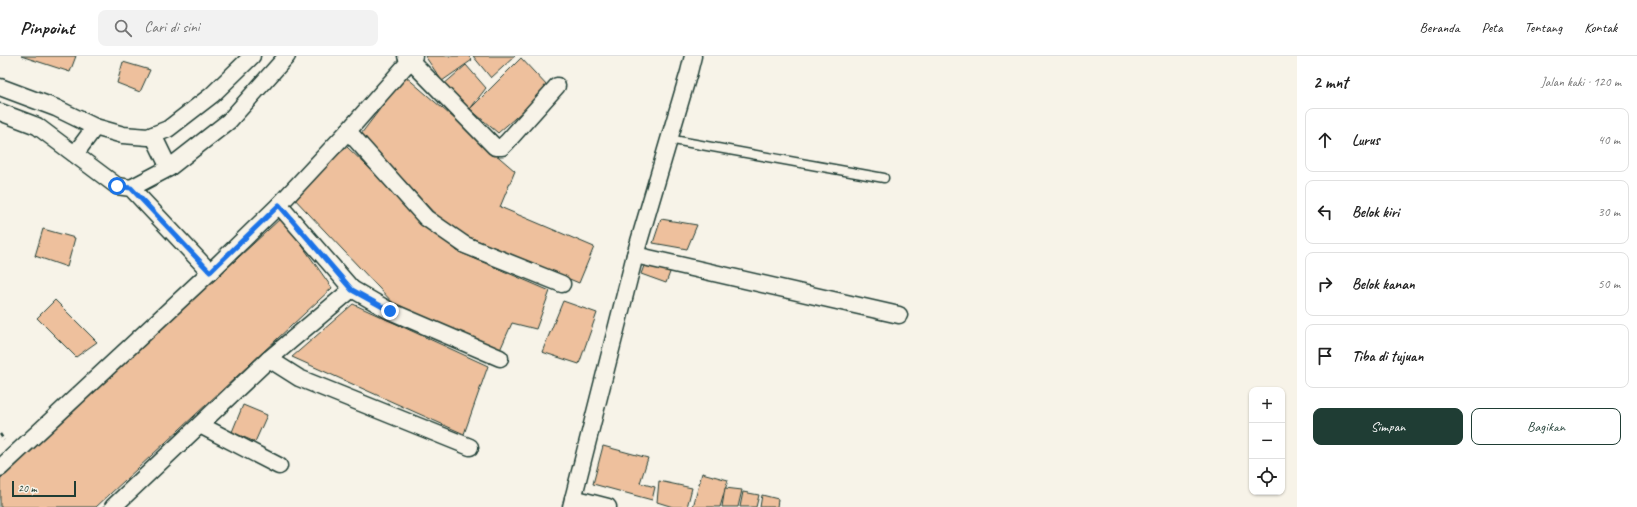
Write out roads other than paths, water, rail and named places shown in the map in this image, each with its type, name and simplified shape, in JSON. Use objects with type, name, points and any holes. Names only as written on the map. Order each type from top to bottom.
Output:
[{"type":"street","points":[[0,87],[56,108],[95,127],[123,135],[148,137],[168,129],[212,95],[252,56]]},
{"type":"street","points":[[0,112],[37,126],[117,186],[131,188],[169,168],[230,121],[288,56]]},
{"type":"street","points":[[608,507],[572,502],[635,255],[693,56]]},
{"type":"street","points":[[0,468],[210,272],[279,205],[348,131],[410,57],[495,146],[502,146],[507,142],[557,86]]},
{"type":"street","points":[[75,154],[95,127]]},
{"type":"street","points":[[348,131],[426,218],[465,246],[562,284]]},
{"type":"street","points":[[153,135],[169,168]]},
{"type":"street","points":[[131,188],[210,272]]},
{"type":"street","points":[[279,205],[352,290],[390,311],[500,358]]},
{"type":"street","points":[[635,255],[899,315]]},
{"type":"street","points":[[113,507],[269,359],[352,290]]},
{"type":"street","points":[[269,359],[299,378],[470,447]]},
{"type":"street","points":[[200,425],[279,466]]},
{"type":"lane","points":[[668,139],[884,178]]}]
